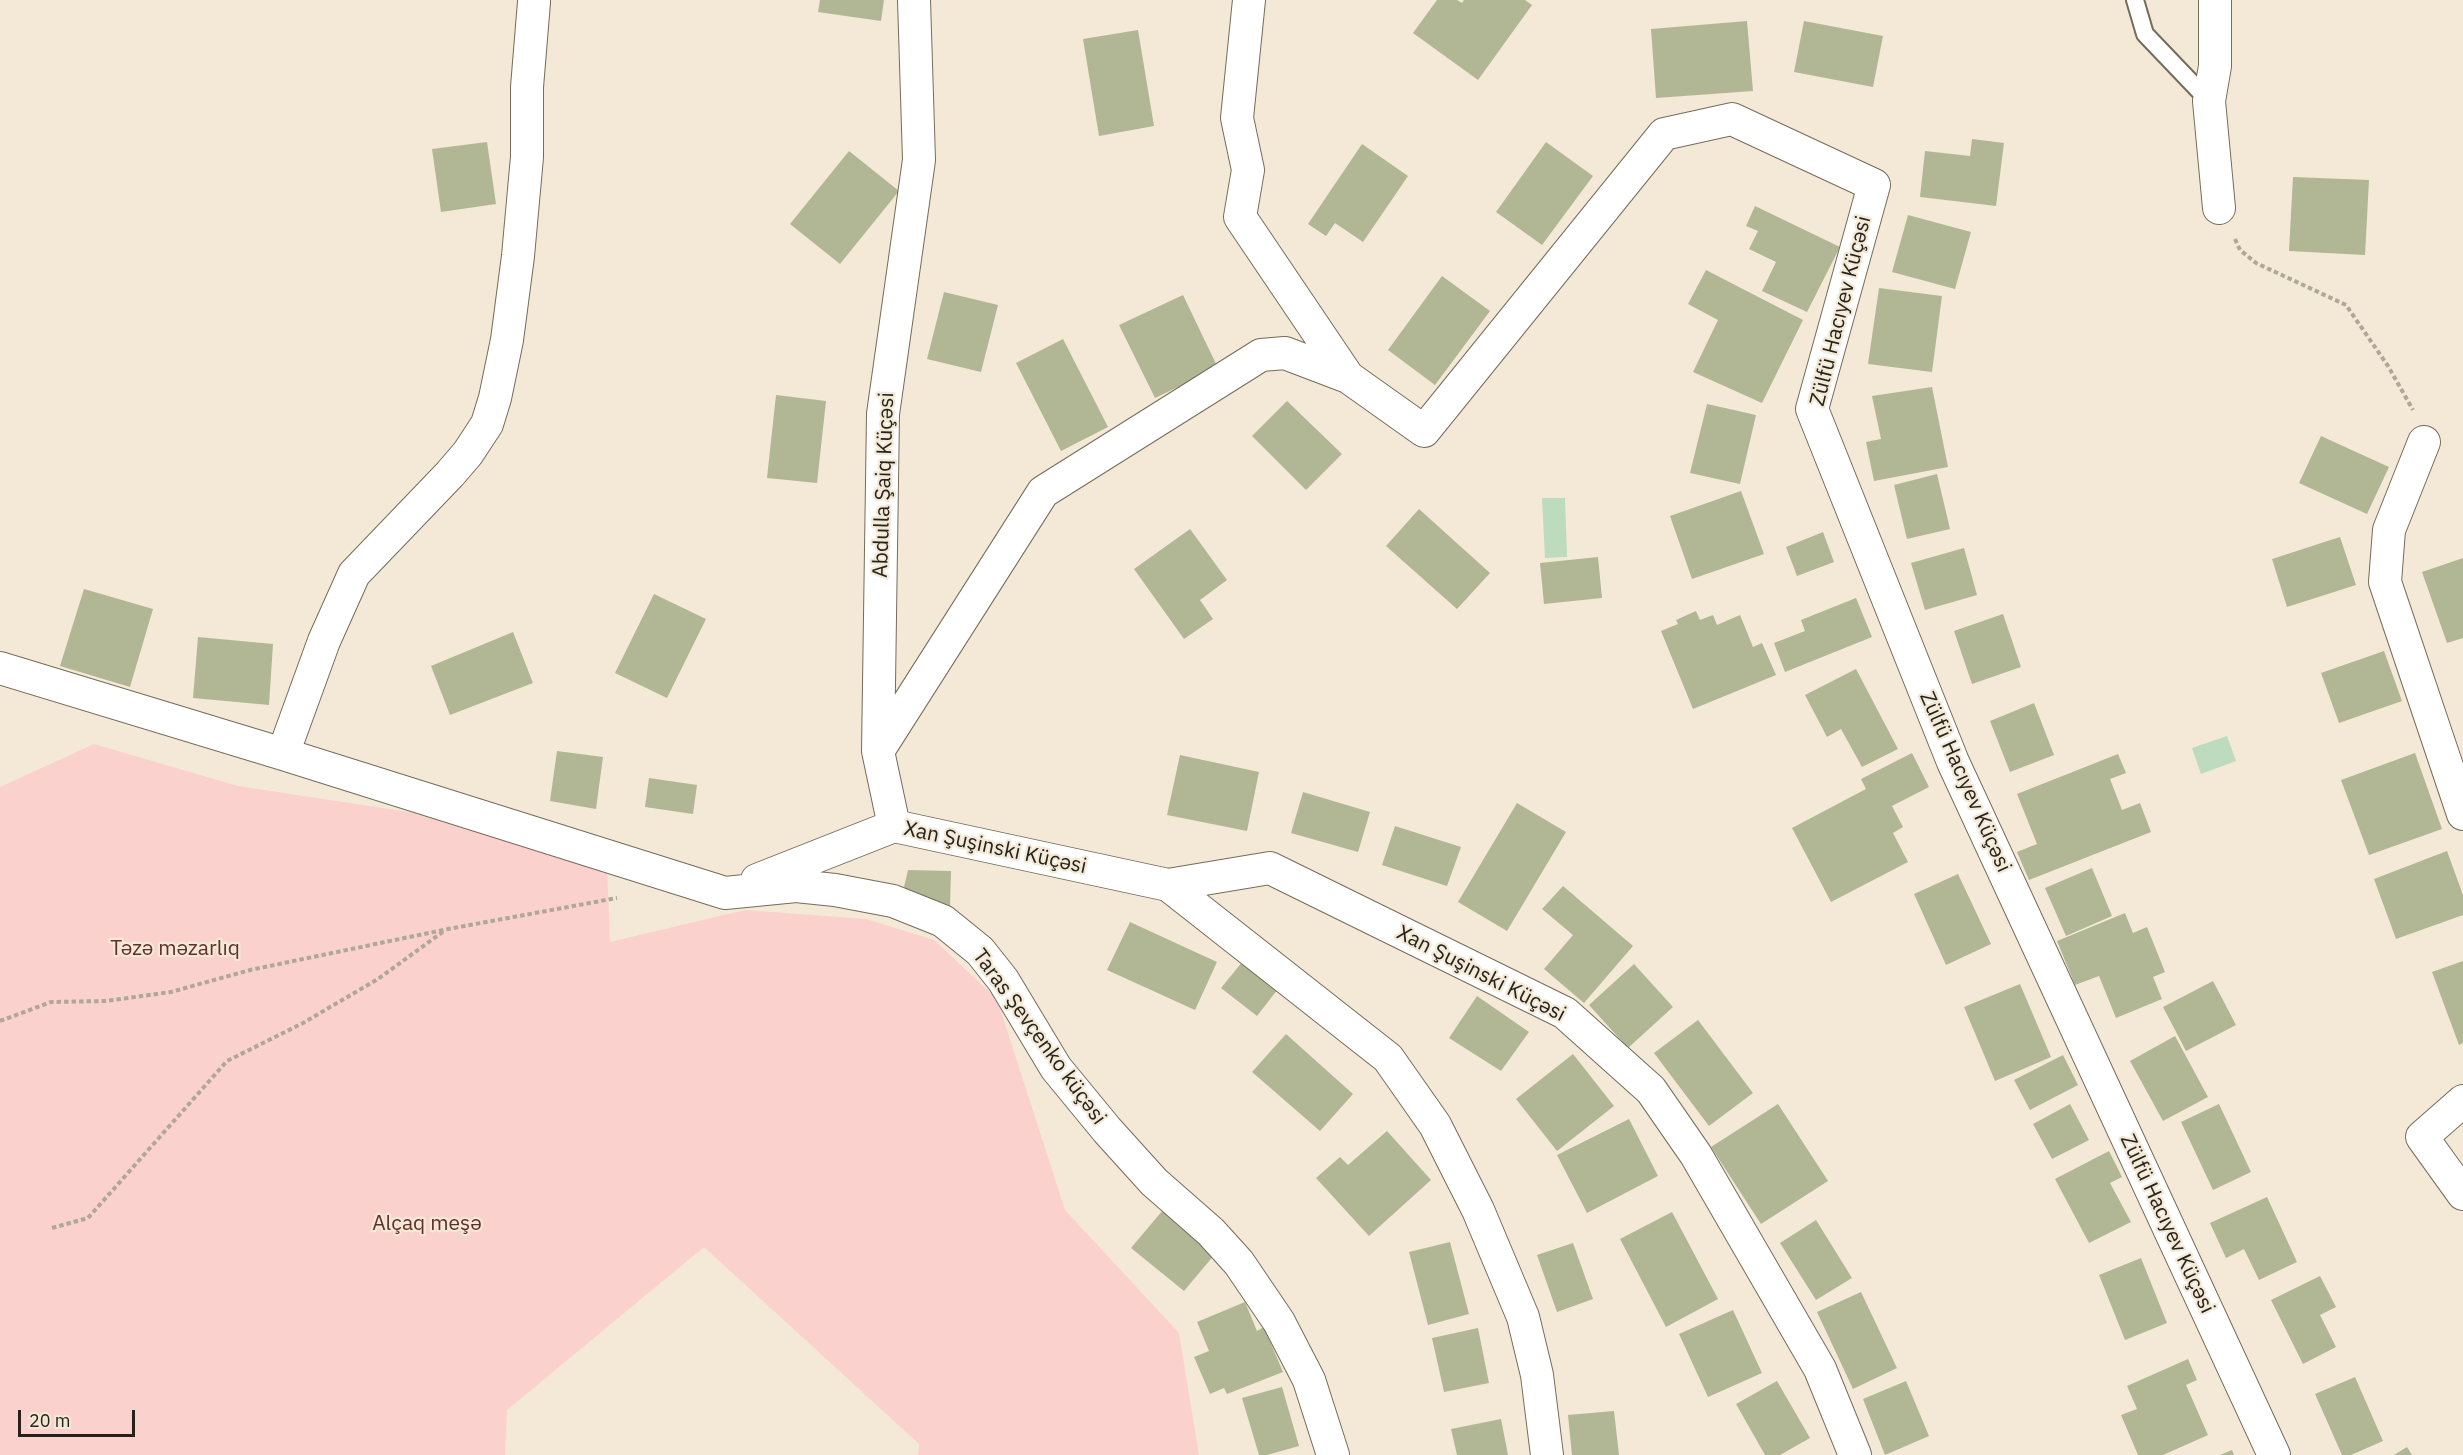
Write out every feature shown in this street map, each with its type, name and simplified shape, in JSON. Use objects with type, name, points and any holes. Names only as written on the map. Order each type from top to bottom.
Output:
[{"type":"street","name":"Abdulla Şaiq Küçəsi","points":[[894,826],[879,751],[883,414],[919,160],[914,0]]},
{"type":"street","name":"Zülfü Hacıyev Küçəsi","points":[[1250,0],[1237,118],[1248,170],[1240,217],[1348,377],[1424,431],[1664,134],[1732,119],[1874,185],[1812,409],[1953,762],[2274,1455]]},
{"type":"street","points":[[2215,0],[2215,66],[2209,101],[2219,208]]},
{"type":"street","points":[[283,754],[324,641],[354,574],[450,474],[468,453],[487,424],[507,340],[518,256],[527,157],[526,87],[534,2]]},
{"type":"street","points":[[879,751],[1043,492],[1261,355],[1285,353],[1348,377]]},
{"type":"street","points":[[2424,442],[2389,530],[2385,582],[2463,814]]},
{"type":"street","points":[[0,668],[725,893]]},
{"type":"street","name":"Xan Şuşinski Küçəsi","points":[[725,893],[894,826],[1168,885],[1270,868],[1565,1013],[1651,1090],[1696,1155],[1820,1369],[1855,1455]]},
{"type":"street","name":"Xan Şuşinski Küçəsi","points":[[1168,885],[1388,1058],[1435,1125],[1478,1210],[1523,1317],[1537,1375],[1547,1455]]},
{"type":"street","name":"Taras Şevçenko küçəsi","points":[[725,893],[796,886],[893,901],[943,921],[980,951],[1003,980],[1056,1068],[1107,1130],[1154,1182],[1211,1232],[1239,1263],[1279,1322],[1309,1380],[1333,1455]]},
{"type":"street","points":[[2463,1101],[2422,1137],[2463,1194]]},
{"type":"lane","points":[[2135,0],[2145,34],[2209,101]]},
{"type":"path","points":[[2219,208],[2240,249],[2256,263],[2346,305],[2388,366],[2416,415],[2424,442]]},
{"type":"path","points":[[0,1021],[51,1002],[106,1001],[171,992],[250,970],[448,929],[628,896]]},
{"type":"path","points":[[52,1228],[88,1218],[227,1061],[303,1023],[359,990],[448,929]]},
{"type":"green space","name":"Alçaq meşə","points":[[94,744],[238,786],[606,842],[610,942],[745,910],[866,919],[934,940],[997,999],[1065,1210],[1179,1333],[1199,1455],[918,1455],[919,1444],[704,1247],[507,1410],[505,1455],[0,1455],[0,787]]},
{"type":"shaded area","points":[[1542,498],[1565,498],[1567,557],[1545,558]]},
{"type":"shaded area","points":[[2227,736],[2236,761],[2201,774],[2192,748]]},
{"type":"building","points":[[820,0],[884,0],[881,21],[818,12]]},
{"type":"building","points":[[1437,0],[1457,0],[1462,3],[1464,0],[1525,0],[1532,5],[1478,80],[1413,33]]},
{"type":"building","points":[[1747,21],[1753,91],[1656,98],[1651,29]]},
{"type":"building","points":[[1804,21],[1883,36],[1873,87],[1794,72]]},
{"type":"building","points":[[1138,30],[1154,126],[1099,136],[1083,39]]},
{"type":"building","points":[[1972,139],[2004,143],[1996,206],[1920,197],[1925,151],[1970,156]]},
{"type":"building","points":[[487,142],[496,204],[441,212],[432,149]]},
{"type":"building","points":[[1546,142],[1593,176],[1542,245],[1496,212]]},
{"type":"building","points":[[1362,144],[1408,176],[1363,242],[1335,223],[1326,236],[1308,224]]},
{"type":"building","points":[[849,151],[899,191],[840,264],[790,224]]},
{"type":"building","points":[[2293,177],[2369,180],[2365,255],[2289,251]]},
{"type":"building","points":[[1755,206],[1840,247],[1807,312],[1762,291],[1776,262],[1749,249],[1758,231],[1746,226]]},
{"type":"building","points":[[1908,215],[1971,232],[1955,289],[1892,272]]},
{"type":"building","points":[[1706,270],[1803,320],[1762,403],[1693,372],[1718,320],[1688,304]]},
{"type":"building","points":[[1442,276],[1490,311],[1435,385],[1388,350]]},
{"type":"building","points":[[1879,288],[1942,296],[1932,372],[1868,364]]},
{"type":"building","points":[[944,292],[998,305],[981,372],[927,359]]},
{"type":"building","points":[[1183,295],[1218,368],[1155,398],[1119,325]]},
{"type":"building","points":[[1063,339],[1108,427],[1061,451],[1016,363]]},
{"type":"building","points":[[1932,387],[1948,467],[1874,481],[1866,442],[1881,439],[1872,396]]},
{"type":"building","points":[[776,395],[826,401],[817,483],[767,478]]},
{"type":"building","points":[[1287,401],[1342,454],[1306,490],[1252,436]]},
{"type":"building","points":[[1707,404],[1756,415],[1740,484],[1690,473]]},
{"type":"building","points":[[2321,436],[2389,467],[2367,514],[2299,483]]},
{"type":"building","points":[[1937,474],[1950,529],[1907,539],[1894,485]]},
{"type":"building","points":[[1741,491],[1764,554],[1692,579],[1670,516]]},
{"type":"building","points":[[1419,509],[1490,573],[1457,609],[1386,546]]},
{"type":"building","points":[[1190,529],[1227,580],[1200,600],[1213,619],[1184,639],[1134,569]]},
{"type":"building","points":[[1823,532],[1834,562],[1797,576],[1786,547]]},
{"type":"building","points":[[2340,537],[2356,585],[2287,607],[2272,559]]},
{"type":"building","points":[[1964,548],[1977,595],[1925,610],[1911,563]]},
{"type":"building","points":[[1598,557],[1602,598],[1544,604],[1540,563]]},
{"type":"building","points":[[2463,558],[2463,638],[2447,643],[2422,572]]},
{"type":"building","points":[[84,589],[153,609],[130,687],[60,666]]},
{"type":"building","points":[[654,594],[706,619],[667,698],[615,673]]},
{"type":"building","points":[[1856,598],[1872,637],[1785,672],[1774,643],[1805,631],[1801,620]]},
{"type":"building","points":[[1696,611],[1700,620],[1713,615],[1717,625],[1740,615],[1753,647],[1762,643],[1776,675],[1693,709],[1661,631],[1678,624],[1676,620]]},
{"type":"building","points":[[2003,614],[2021,667],[1972,684],[1954,631]]},
{"type":"building","points":[[513,632],[533,683],[450,715],[431,666]]},
{"type":"building","points":[[198,637],[273,644],[269,705],[193,698]]},
{"type":"building","points":[[2384,651],[2402,701],[2339,723],[2321,673]]},
{"type":"building","points":[[1856,669],[1898,749],[1862,767],[1841,729],[1827,737],[1805,695]]},
{"type":"building","points":[[2034,703],[2054,755],[2010,772],[1990,721]]},
{"type":"building","points":[[557,751],[603,757],[596,809],[550,801]]},
{"type":"building","points":[[1912,753],[1929,787],[1892,806],[1903,827],[1893,833],[1908,862],[1831,902],[1792,828],[1866,789],[1861,779]]},
{"type":"building","points":[[2415,753],[2442,829],[2369,855],[2341,780]]},
{"type":"building","points":[[2118,754],[2126,773],[2110,779],[2122,810],[2140,803],[2151,832],[2029,880],[2017,852],[2037,844],[2017,794]]},
{"type":"building","points":[[1180,755],[1259,772],[1247,831],[1167,815]]},
{"type":"building","points":[[649,778],[697,785],[693,814],[645,807]]},
{"type":"building","points":[[1303,792],[1370,812],[1358,852],[1291,833]]},
{"type":"building","points":[[1517,803],[1566,832],[1507,931],[1458,902]]},
{"type":"building","points":[[1395,826],[1461,847],[1447,886],[1382,865]]},
{"type":"building","points":[[2447,851],[2463,895],[2463,915],[2396,939],[2374,879]]},
{"type":"building","points":[[2092,868],[2112,916],[2066,936],[2045,888]]},
{"type":"building","points":[[908,870],[951,871],[950,907],[911,904],[904,887]]},
{"type":"building","points":[[1958,874],[1991,944],[1946,965],[1914,894]]},
{"type":"building","points":[[1563,886],[1633,946],[1584,1003],[1544,969],[1573,935],[1542,909]]},
{"type":"building","points":[[2125,913],[2133,933],[2147,927],[2165,972],[2153,977],[2162,999],[2116,1018],[2099,976],[2075,985],[2057,941]]},
{"type":"building","points":[[1130,922],[1217,962],[1195,1010],[1107,970]]},
{"type":"building","points":[[1243,961],[1278,989],[1257,1016],[1221,988]]},
{"type":"building","points":[[2463,961],[2463,1043],[2459,1045],[2432,972]]},
{"type":"building","points":[[1634,964],[1673,1007],[1628,1048],[1589,1005]]},
{"type":"building","points":[[2213,981],[2236,1025],[2186,1051],[2163,1007]]},
{"type":"building","points":[[2020,984],[2051,1057],[1995,1081],[1964,1007]]},
{"type":"building","points":[[1477,996],[1529,1032],[1501,1071],[1449,1038]]},
{"type":"building","points":[[1698,1020],[1753,1093],[1709,1126],[1654,1053]]},
{"type":"building","points":[[1286,1034],[1353,1094],[1320,1131],[1252,1072]]},
{"type":"building","points":[[2175,1036],[2208,1097],[2163,1121],[2130,1061]]},
{"type":"building","points":[[1573,1054],[1614,1106],[1557,1151],[1516,1099]]},
{"type":"building","points":[[2063,1055],[2078,1085],[2030,1110],[2014,1080]]},
{"type":"building","points":[[1778,1104],[1828,1181],[1761,1224],[1711,1147]]},
{"type":"building","points":[[2070,1104],[2089,1140],[2052,1159],[2033,1124]]},
{"type":"building","points":[[2219,1104],[2251,1172],[2213,1190],[2181,1122]]},
{"type":"building","points":[[1629,1119],[1658,1176],[1587,1213],[1557,1155]]},
{"type":"building","points":[[1387,1131],[1431,1180],[1369,1236],[1316,1178],[1340,1157],[1348,1165]]},
{"type":"building","points":[[2109,1151],[2122,1177],[2110,1183],[2131,1222],[2089,1243],[2055,1179]]},
{"type":"building","points":[[2267,1197],[2297,1262],[2259,1280],[2244,1249],[2226,1258],[2210,1223]]},
{"type":"building","points":[[1163,1210],[1215,1254],[1184,1291],[1131,1248]]},
{"type":"building","points":[[1672,1212],[1718,1299],[1666,1327],[1620,1239]]},
{"type":"building","points":[[1816,1220],[1852,1278],[1816,1300],[1780,1243]]},
{"type":"building","points":[[1450,1242],[1469,1314],[1428,1325],[1409,1252]]},
{"type":"building","points":[[1573,1243],[1593,1299],[1557,1312],[1537,1255]]},
{"type":"building","points":[[2141,1258],[2167,1323],[2125,1340],[2099,1275]]},
{"type":"building","points":[[2320,1276],[2336,1307],[2320,1315],[2336,1347],[2303,1364],[2271,1300]]},
{"type":"building","points":[[1861,1292],[1897,1368],[1853,1389],[1817,1312]]},
{"type":"building","points":[[1245,1302],[1257,1331],[1264,1327],[1283,1372],[1227,1394],[1224,1388],[1210,1394],[1194,1357],[1209,1351],[1197,1322]]},
{"type":"building","points":[[1733,1310],[1762,1373],[1708,1397],[1679,1334]]},
{"type":"building","points":[[1478,1328],[1489,1383],[1444,1392],[1432,1338]]},
{"type":"building","points":[[2188,1359],[2197,1380],[2186,1385],[2208,1435],[2163,1455],[2138,1455],[2121,1415],[2137,1409],[2127,1386]]},
{"type":"building","points":[[2355,1377],[2383,1441],[2351,1455],[2342,1455],[2315,1394]]},
{"type":"building","points":[[1777,1381],[1810,1438],[1780,1455],[1765,1455],[1736,1404]]},
{"type":"building","points":[[1906,1381],[1929,1436],[1885,1455],[1863,1399]]},
{"type":"building","points":[[1282,1387],[1299,1446],[1259,1455],[1242,1398]]},
{"type":"building","points":[[1614,1411],[1619,1455],[1572,1455],[1568,1415]]},
{"type":"building","points":[[1501,1419],[1508,1455],[1457,1455],[1451,1429]]},
{"type":"building","points":[[2407,1447],[2412,1455],[2394,1455]]},
{"type":"building","points":[[2232,1450],[2234,1455],[2220,1455]]},
{"type":"park label","name":"Təzə məzarlıq","points":[[175,949]]}]
